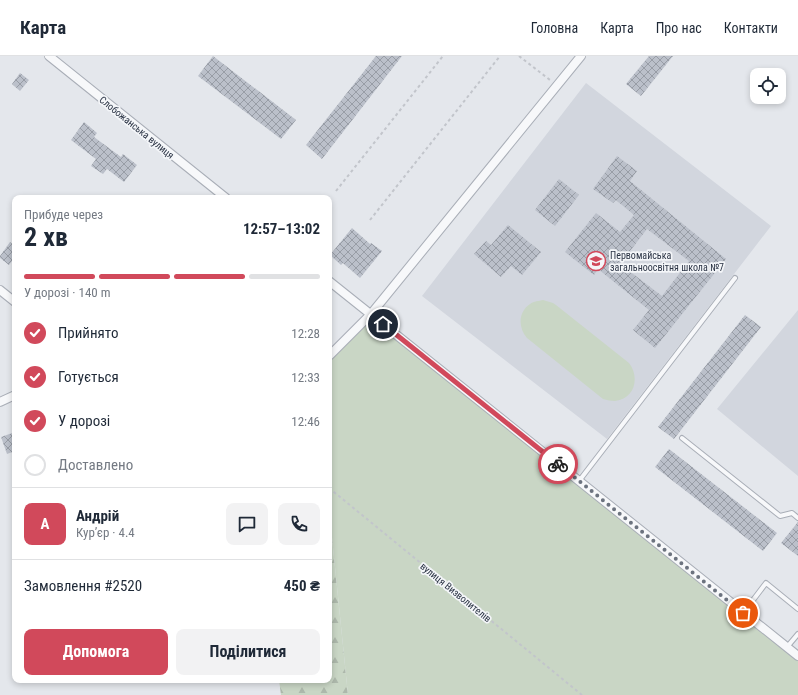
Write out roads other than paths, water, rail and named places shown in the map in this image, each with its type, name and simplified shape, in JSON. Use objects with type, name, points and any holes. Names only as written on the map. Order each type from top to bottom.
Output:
[{"type":"street","name":"Слобожанська вулиця","points":[[49,56],[222,195]]},
{"type":"street","points":[[332,353],[371,314],[581,56]]},
{"type":"street","points":[[332,283],[798,656]]},
{"type":"street","points":[[0,290],[12,300]]},
{"type":"street","points":[[0,402],[12,396]]},
{"type":"lane","points":[[579,481],[735,278]]},
{"type":"lane","points":[[682,438],[780,516],[792,513],[798,518]]},
{"type":"lane","points":[[743,613],[766,583],[798,609]]},
{"type":"lane","points":[[787,648],[798,634]]},
{"type":"place","name":"Первомайська загальноосвітня школа №7","points":[[596,261]]}]
